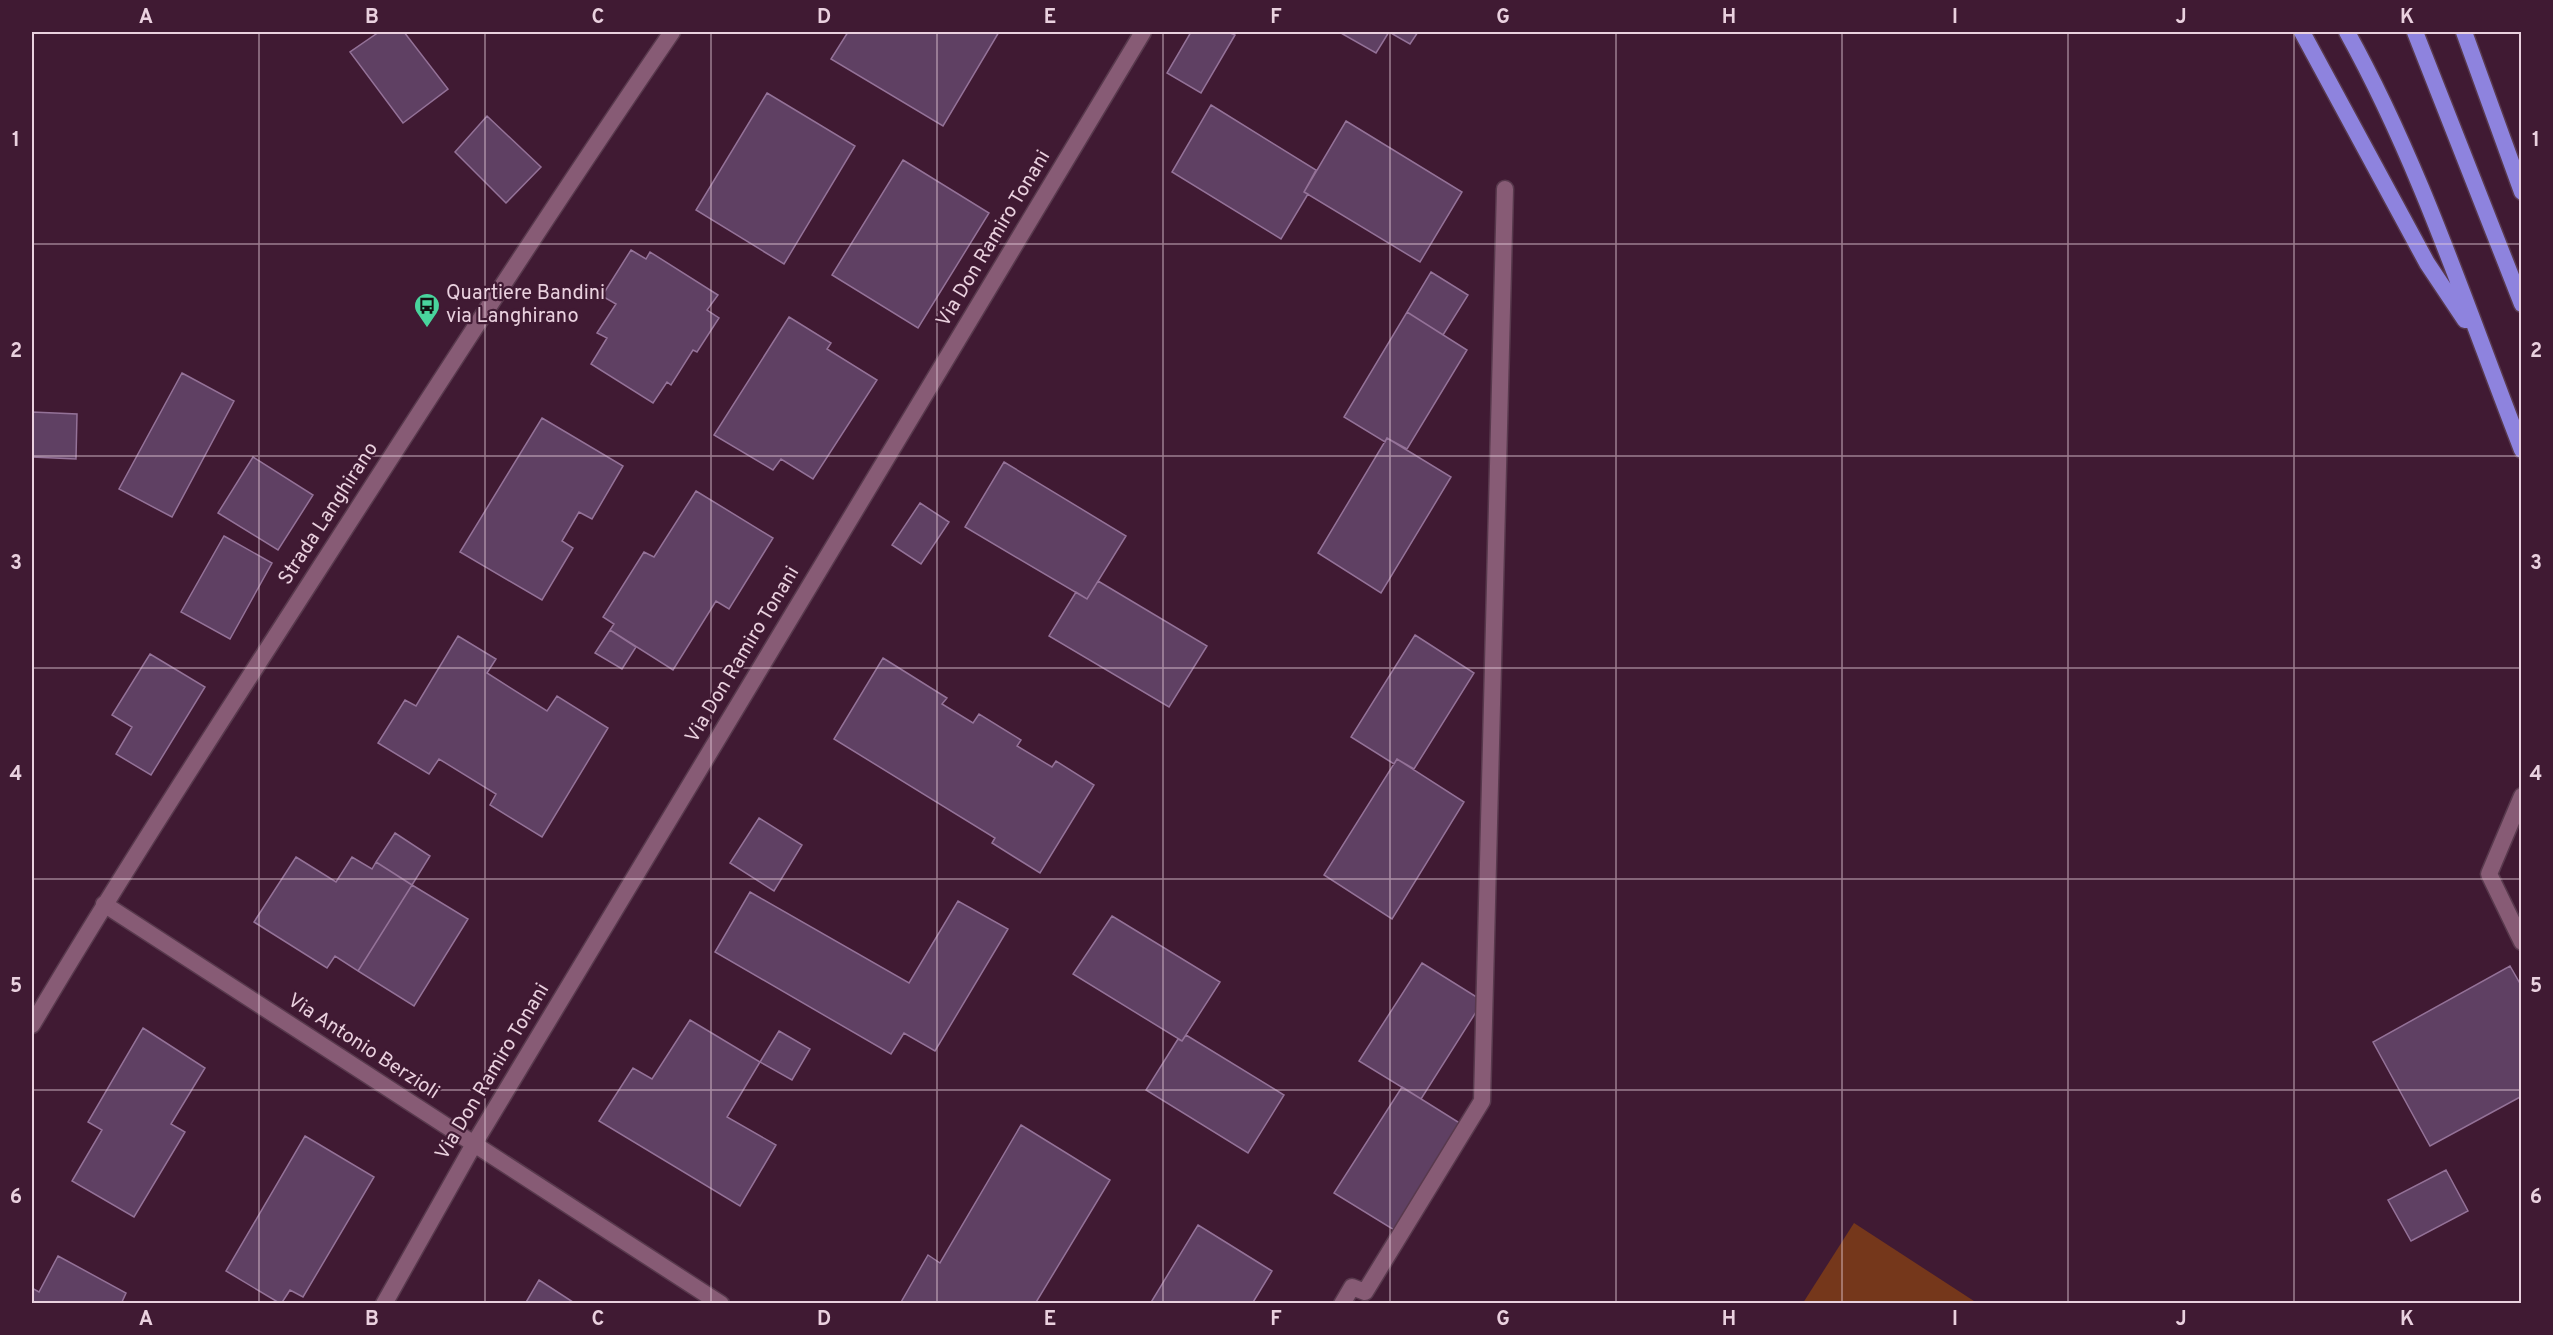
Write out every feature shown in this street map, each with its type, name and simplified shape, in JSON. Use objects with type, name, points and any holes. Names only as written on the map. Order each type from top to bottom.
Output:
[{"type":"highway","points":[[2302,32],[2427,263],[2480,343]]},
{"type":"highway","points":[[2347,32],[2382,94],[2442,240],[2522,450]]},
{"type":"highway","points":[[2415,32],[2522,304]]},
{"type":"highway","points":[[2464,32],[2522,192]]},
{"type":"street","name":"Strada Langhirano","points":[[32,1025],[104,904],[532,238],[672,32]]},
{"type":"street","name":"Via Don Ramiro Tonani","points":[[384,1304],[474,1144],[1143,32]]},
{"type":"street","points":[[1342,1304],[1352,1287],[1365,1292],[1482,1101],[1505,189]]},
{"type":"street","points":[[2522,796],[2489,874],[2522,942]]},
{"type":"street","name":"Via Antonio Berzioli","points":[[104,904],[722,1304]]},
{"type":"shaded area","points":[[1854,1223],[1977,1303],[1803,1303]]},
{"type":"building","points":[[379,32],[404,32],[448,89],[403,123],[350,52]]},
{"type":"building","points":[[848,32],[999,32],[943,126],[831,59]]},
{"type":"building","points":[[1191,32],[1228,32],[1235,35],[1201,93],[1167,73]]},
{"type":"building","points":[[1339,32],[1389,32],[1376,53]]},
{"type":"building","points":[[1389,32],[1418,32],[1410,44]]},
{"type":"building","points":[[767,93],[855,146],[784,264],[696,210]]},
{"type":"building","points":[[1211,105],[1316,170],[1304,192],[1308,194],[1281,239],[1172,172]]},
{"type":"building","points":[[487,116],[541,167],[506,203],[455,152]]},
{"type":"building","points":[[1346,121],[1462,192],[1420,262],[1304,192]]},
{"type":"building","points":[[903,160],[989,213],[918,328],[832,275]]},
{"type":"building","points":[[631,250],[646,259],[650,252],[718,295],[707,310],[719,318],[697,352],[693,350],[671,385],[667,382],[653,403],[591,364],[607,338],[597,333],[616,304],[602,296]]},
{"type":"building","points":[[1431,272],[1468,295],[1443,335],[1407,312]]},
{"type":"building","points":[[1407,312],[1467,350],[1407,449],[1387,438],[1385,442],[1344,417]]},
{"type":"building","points":[[789,317],[831,343],[827,349],[877,380],[813,479],[781,459],[773,470],[714,435]]},
{"type":"building","points":[[182,373],[234,401],[172,517],[119,489]]},
{"type":"building","points":[[32,412],[77,414],[76,459],[32,457]]},
{"type":"building","points":[[542,418],[623,466],[592,519],[579,512],[562,541],[573,548],[542,600],[460,552]]},
{"type":"building","points":[[1387,438],[1451,477],[1381,593],[1318,553]]},
{"type":"building","points":[[253,457],[313,495],[278,550],[218,513]]},
{"type":"building","points":[[1004,462],[1126,536],[1087,599],[965,527]]},
{"type":"building","points":[[696,491],[773,538],[729,609],[716,601],[673,670],[610,630],[614,624],[603,617],[644,552],[654,557]]},
{"type":"building","points":[[920,503],[949,522],[921,564],[892,545]]},
{"type":"building","points":[[224,536],[272,563],[230,639],[181,612]]},
{"type":"building","points":[[1098,581],[1207,646],[1169,707],[1049,636],[1076,592],[1087,599]]},
{"type":"building","points":[[610,630],[636,647],[622,669],[595,653]]},
{"type":"building","points":[[1415,635],[1474,673],[1414,769],[1397,759],[1394,764],[1351,737]]},
{"type":"building","points":[[458,636],[496,659],[487,673],[547,711],[557,696],[608,728],[542,837],[490,805],[496,794],[439,759],[429,774],[378,743],[405,700],[416,706]]},
{"type":"building","points":[[150,654],[205,687],[151,775],[116,754],[132,727],[112,715]]},
{"type":"building","points":[[883,658],[947,698],[942,704],[973,723],[979,714],[1021,740],[1017,746],[1052,767],[1056,761],[1094,785],[1040,873],[992,843],[995,838],[834,739]]},
{"type":"building","points":[[1397,759],[1464,802],[1392,919],[1324,875]]},
{"type":"building","points":[[759,818],[802,845],[774,891],[730,863]]},
{"type":"building","points":[[395,833],[430,856],[412,885],[376,862]]},
{"type":"building","points":[[296,857],[336,882],[352,857],[372,869],[376,862],[412,885],[358,971],[335,956],[327,968],[254,922]]},
{"type":"building","points":[[412,885],[468,919],[414,1006],[358,971]]},
{"type":"building","points":[[750,892],[909,983],[958,901],[1008,929],[935,1051],[904,1033],[891,1054],[715,952]]},
{"type":"building","points":[[1112,916],[1220,982],[1182,1041],[1073,974]]},
{"type":"building","points":[[1422,963],[1483,1001],[1421,1099],[1359,1061]]},
{"type":"building","points":[[2510,966],[2522,987],[2522,1096],[2430,1146],[2373,1042]]},
{"type":"building","points":[[690,1020],[760,1062],[727,1117],[776,1145],[740,1206],[599,1121],[633,1068],[652,1079]]},
{"type":"building","points":[[143,1028],[205,1068],[171,1124],[185,1132],[134,1217],[72,1181],[102,1130],[88,1122]]},
{"type":"building","points":[[779,1031],[810,1049],[792,1080],[760,1062]]},
{"type":"building","points":[[1186,1035],[1284,1095],[1248,1153],[1146,1090],[1178,1039],[1182,1041]]},
{"type":"building","points":[[1402,1087],[1466,1127],[1399,1233],[1334,1193]]},
{"type":"building","points":[[1021,1125],[1110,1180],[1035,1304],[900,1304],[928,1255],[940,1263]]},
{"type":"building","points":[[305,1136],[374,1177],[303,1297],[290,1290],[281,1304],[226,1271]]},
{"type":"building","points":[[2446,1170],[2468,1211],[2411,1241],[2388,1200]]},
{"type":"building","points":[[1198,1225],[1272,1271],[1252,1304],[1150,1304]]},
{"type":"building","points":[[58,1256],[126,1293],[121,1304],[32,1304],[32,1288],[39,1292]]},
{"type":"building","points":[[539,1280],[576,1304],[525,1304]]},
{"type":"place","name":"Quartiere Bandini via Langhirano","points":[[427,329]]}]
